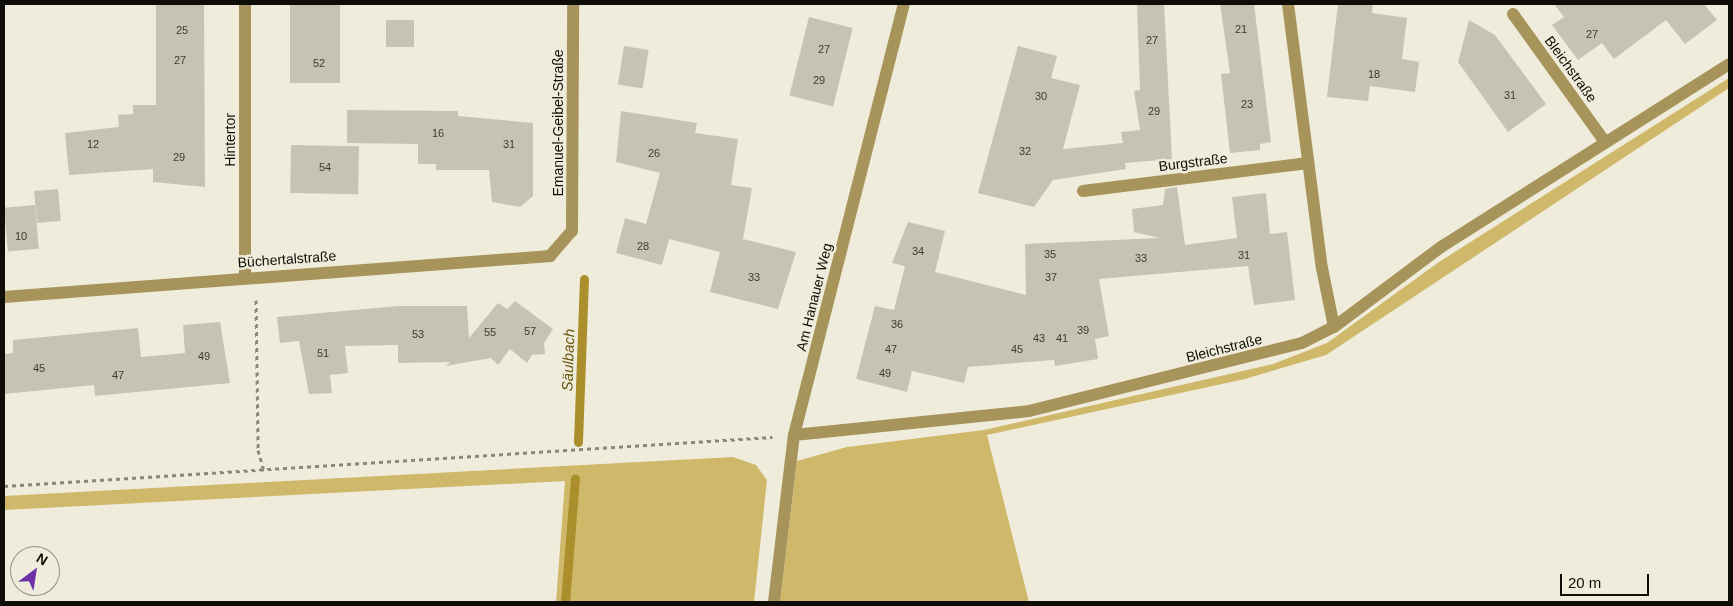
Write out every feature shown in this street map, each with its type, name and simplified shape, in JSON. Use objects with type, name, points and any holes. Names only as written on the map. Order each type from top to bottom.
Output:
[{"type":"street","name":"Hintertor","points":[[245,4],[245,277]]},
{"type":"street","name":"Emanuel-Geibel-Straße","points":[[567,242],[573,217],[573,4]]},
{"type":"street","name":"Am Hanauer Weg","points":[[774,602],[794,436],[904,4]]},
{"type":"street","points":[[1288,4],[1308,163],[1334,327]]},
{"type":"street","name":"Bleichstraße","points":[[1513,14],[1605,142]]},
{"type":"street","name":"Bleichstraße","points":[[794,436],[1029,411],[1262,355],[1334,327],[1441,246],[1729,64]]},
{"type":"street","name":"Burgstraße","points":[[1083,191],[1308,163]]},
{"type":"street","name":"Büchertalstraße","points":[[4,297],[245,277],[550,256],[567,242]]},
{"type":"path","points":[[245,277],[256,298],[258,450],[264,471]]},
{"type":"path","points":[[4,486],[794,436]]},
{"type":"shaded area","points":[[1729,78],[1729,88],[1326,355],[1245,379],[987,435],[1029,602],[780,602],[797,461],[847,447],[984,430],[1273,364],[1327,343],[1439,262]]},
{"type":"shaded area","points":[[733,457],[756,465],[767,480],[754,602],[556,602],[565,481],[4,510],[4,496]]},
{"type":"building","points":[[156,4],[204,4],[205,187],[153,182],[153,169],[69,175],[65,133],[119,127],[118,115],[133,114],[133,105],[156,105]]},
{"type":"building","points":[[290,4],[340,4],[340,83],[290,83]]},
{"type":"building","points":[[1137,4],[1164,4],[1172,159],[1125,163],[1126,169],[1053,180],[1034,207],[978,193],[1018,46],[1057,56],[1051,78],[1080,85],[1063,149],[1123,143],[1121,132],[1140,130],[1134,91],[1140,90]]},
{"type":"building","points":[[1220,4],[1254,4],[1271,142],[1260,144],[1260,150],[1230,153],[1221,74],[1230,73]]},
{"type":"building","points":[[1338,4],[1373,4],[1372,13],[1407,18],[1402,59],[1419,62],[1415,92],[1370,86],[1368,101],[1327,97]]},
{"type":"building","points":[[1554,4],[1704,4],[1717,20],[1685,44],[1666,20],[1614,59],[1602,43],[1578,60],[1552,25],[1564,17]]},
{"type":"building","points":[[809,17],[853,28],[833,106],[789,96]]},
{"type":"building","points":[[386,20],[414,20],[414,47],[386,47]]},
{"type":"building","points":[[1469,20],[1495,35],[1546,104],[1508,132],[1458,62]]},
{"type":"building","points":[[624,46],[649,50],[643,88],[618,85]]},
{"type":"building","points":[[347,110],[458,111],[458,116],[533,123],[533,196],[520,207],[492,202],[489,170],[436,170],[436,164],[418,164],[418,144],[347,143]]},
{"type":"building","points":[[621,111],[697,123],[695,133],[738,139],[731,185],[752,188],[743,239],[796,252],[778,309],[710,292],[720,252],[669,239],[662,265],[616,253],[625,218],[646,224],[660,173],[616,162]]},
{"type":"building","points":[[291,145],[359,146],[358,194],[290,193]]},
{"type":"building","points":[[1177,187],[1185,245],[1237,238],[1232,197],[1266,193],[1270,234],[1287,232],[1295,300],[1254,305],[1248,266],[1099,279],[1109,336],[1095,339],[1098,359],[1055,366],[1054,360],[968,367],[964,383],[912,371],[907,392],[856,379],[875,306],[894,310],[905,266],[892,263],[908,222],[945,231],[935,272],[1026,295],[1025,244],[1160,238],[1134,232],[1132,209],[1163,205],[1165,189]]},
{"type":"building","points":[[58,189],[61,221],[37,223],[34,191]]},
{"type":"building","points":[[35,205],[39,249],[8,252],[4,208]]},
{"type":"building","points":[[515,301],[553,329],[544,343],[545,354],[532,355],[527,363],[510,349],[498,365],[491,358],[446,366],[450,362],[398,363],[398,345],[345,346],[348,373],[330,375],[332,393],[309,394],[299,341],[280,343],[277,317],[398,306],[467,306],[469,338],[498,303],[507,309]]},
{"type":"building","points":[[220,322],[230,383],[95,396],[94,385],[4,394],[4,354],[13,353],[13,340],[138,328],[141,357],[185,353],[183,325]]},
{"type":"waterway","name":"Säulbach","points":[[578,442],[584,279]]},
{"type":"waterway","name":"Säulbach","points":[[565,602],[575,478]]}]
